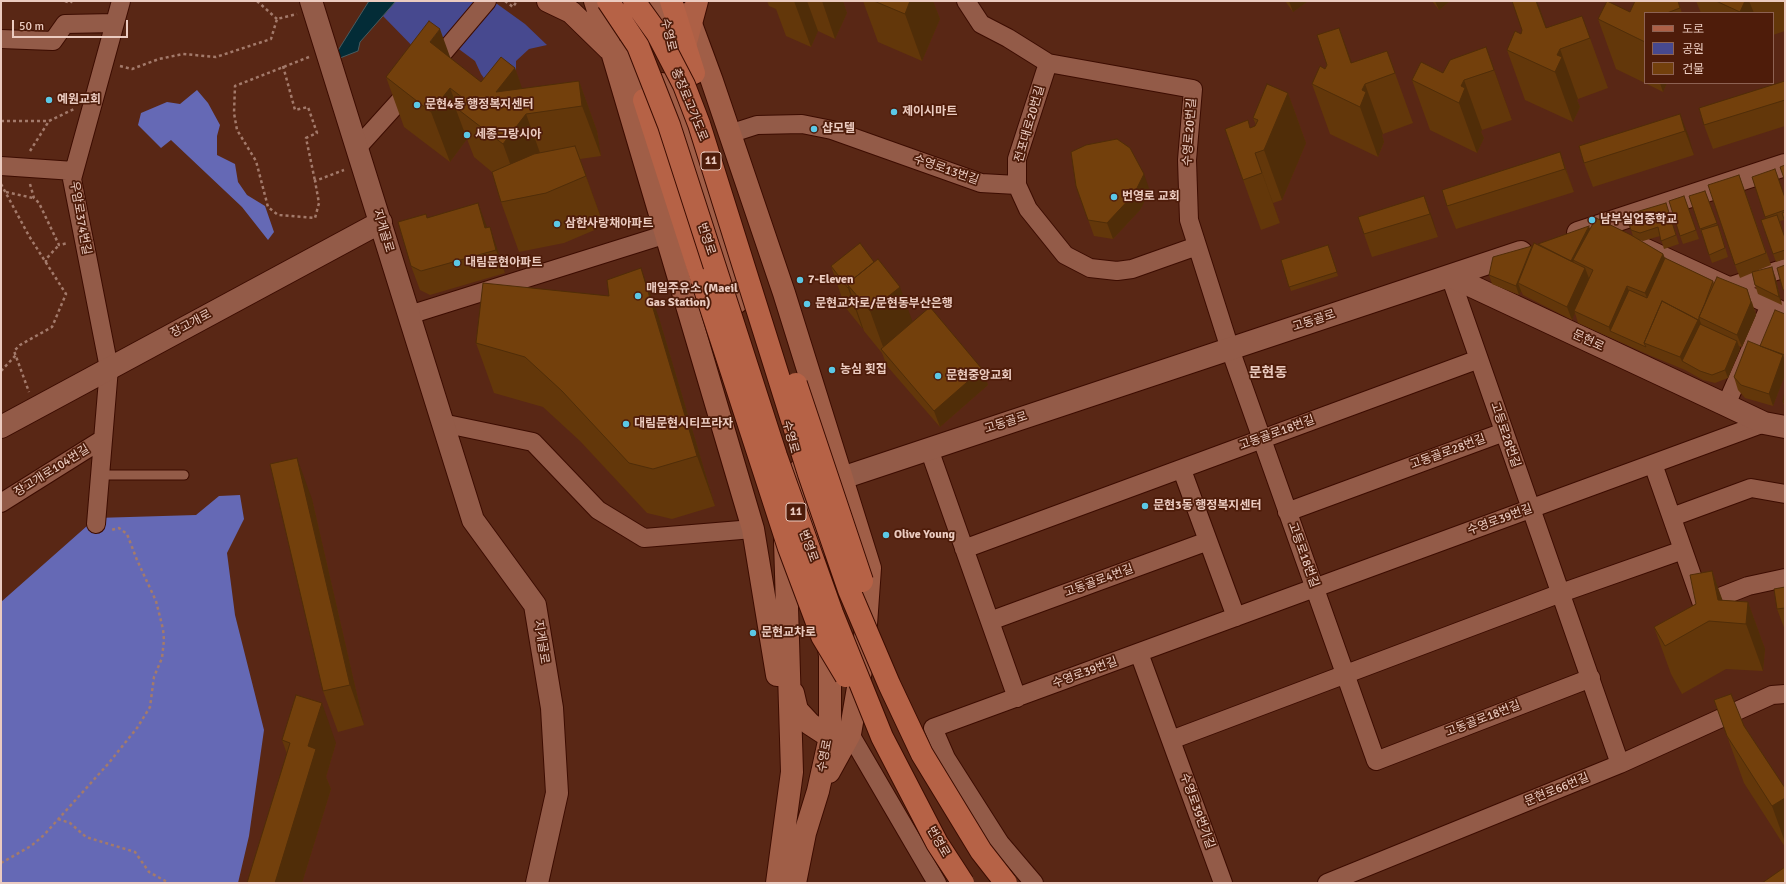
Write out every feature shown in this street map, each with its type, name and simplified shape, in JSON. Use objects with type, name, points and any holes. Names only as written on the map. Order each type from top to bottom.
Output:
[{"type":"highway","name":"번영로","points":[[608,1],[638,46],[669,125],[776,456],[832,614],[882,737],[937,843],[963,883]]},
{"type":"highway","name":"충장로고가도로","points":[[634,1],[657,32],[684,85],[699,124],[765,332]]},
{"type":"highway","points":[[671,1],[883,646],[922,754]]},
{"type":"highway","points":[[644,100],[789,548],[822,636],[882,737]]},
{"type":"highway","name":"번영로","points":[[765,332],[808,474],[849,590],[889,684],[922,754],[981,850],[1006,883]]},
{"type":"main road","points":[[548,1],[571,12],[612,52],[644,100]]},
{"type":"main road","name":"수영로","points":[[595,1],[667,234],[754,529],[775,657],[790,791]]},
{"type":"main road","points":[[618,1],[644,100]]},
{"type":"main road","name":"수영로","points":[[624,1],[685,132],[734,290],[784,496],[792,772],[777,883]]},
{"type":"main road","name":"수영로","points":[[660,1],[684,102],[722,216],[788,430],[810,515],[840,736]]},
{"type":"main road","points":[[678,1],[691,24],[784,293],[870,568],[864,653],[840,736],[818,791],[805,833],[795,883]]},
{"type":"main road","points":[[685,46],[697,1]]},
{"type":"main road","points":[[789,673],[797,710],[810,724],[840,736]]},
{"type":"street","name":"우암로374번길","points":[[109,368],[72,178],[121,1]]},
{"type":"street","points":[[359,156],[487,1]]},
{"type":"street","name":"수영로20번길","points":[[966,1],[981,24],[1008,38],[1048,63],[1193,89],[1187,160],[1189,220],[1230,349]]},
{"type":"street","name":"지게골로","points":[[312,5],[473,520],[535,605],[552,708],[557,793],[536,883]]},
{"type":"street","points":[[1,39],[52,41],[65,24],[115,23]]},
{"type":"street","name":"전포대로20번길","points":[[1017,185],[1017,159],[1048,63]]},
{"type":"street","name":"수영로13번길","points":[[728,134],[757,125],[802,124],[832,130],[981,183],[1017,185]]},
{"type":"street","points":[[1563,238],[1785,164]]},
{"type":"street","points":[[1,166],[74,171]]},
{"type":"street","points":[[1017,185],[1028,209],[1065,255],[1090,268],[1117,271],[1132,269],[1197,246]]},
{"type":"street","name":"장고개로","points":[[1,427],[381,222]]},
{"type":"street","points":[[1600,226],[1778,309],[1726,405]]},
{"type":"street","points":[[408,315],[667,234]]},
{"type":"street","name":"고동골로","points":[[842,478],[1540,246]]},
{"type":"street","points":[[1728,287],[1785,268]]},
{"type":"street","name":"고등로28번길","points":[[1450,276],[1620,764]]},
{"type":"street","name":"문현로","points":[[1450,276],[1726,405],[1775,425]]},
{"type":"street","name":"고등로18번길","points":[[1230,349],[1376,760]]},
{"type":"street","name":"고동골로18번길","points":[[1182,470],[1261,438],[1479,359]]},
{"type":"street","name":"장고개로104번길","points":[[96,524],[109,368]]},
{"type":"street","points":[[442,423],[533,442],[598,510],[644,538],[754,529]]},
{"type":"street","name":"수영로39번길","points":[[1034,883],[1000,843],[946,758],[933,728],[1653,464],[1775,425]]},
{"type":"street","name":"고동골로28번길","points":[[1288,512],[1392,472],[1504,432]]},
{"type":"street","name":"장고개로104번길","points":[[1,503],[103,439]]},
{"type":"street","points":[[929,449],[1017,698]]},
{"type":"street","points":[[1653,464],[1702,604],[1748,586],[1785,578]]},
{"type":"street","points":[[964,549],[1182,470],[1236,617]]},
{"type":"street","points":[[1672,517],[1751,488],[1785,494]]},
{"type":"street","name":"고동골로4번길","points":[[990,621],[1208,541]]},
{"type":"street","points":[[1171,740],[1561,593],[1683,550]]},
{"type":"street","name":"수영로39번가길","points":[[1139,653],[1223,883]]},
{"type":"street","name":"고동골로18번길","points":[[1376,760],[1590,678]]},
{"type":"street","name":"문현로66번길","points":[[1327,883],[1620,764],[1772,695],[1785,694]]},
{"type":"street","points":[[840,736],[937,883]]},
{"type":"lane","points":[[100,475],[184,476]]},
{"type":"path","points":[[65,1],[70,3],[72,1]]},
{"type":"path","points":[[257,1],[277,18]]},
{"type":"path","points":[[505,1],[513,7],[517,1]]},
{"type":"path","points":[[277,18],[312,5]]},
{"type":"path","points":[[104,63],[132,69],[159,59],[182,54],[216,57],[271,39],[277,18]]},
{"type":"path","points":[[284,66],[295,110],[308,107],[317,133],[306,138],[319,203],[315,218],[278,215],[268,207],[256,162],[237,130],[234,113],[235,86],[284,66],[326,51]]},
{"type":"path","points":[[1,121],[49,121],[83,105],[93,103]]},
{"type":"path","points":[[49,121],[31,149],[28,168],[34,198],[39,204],[59,245]]},
{"type":"path","points":[[315,181],[359,156]]},
{"type":"path","points":[[1,184],[22,224],[66,294],[52,327],[14,350],[36,408]]},
{"type":"path","points":[[6,192],[34,198]]},
{"type":"path","points":[[46,264],[46,259],[59,245],[84,239]]},
{"type":"path","points":[[1,371],[16,355]]},
{"type":"path","points":[[1,863],[31,846],[44,835],[108,764],[137,728],[150,706],[154,677],[162,658],[164,640],[156,601],[136,560],[127,534],[119,528],[101,533],[96,524]]},
{"type":"path","points":[[58,819],[70,824],[86,837],[135,852],[149,872],[169,883]]},
{"type":"green space","points":[[396,1],[493,1],[525,24],[547,45],[529,49],[516,61],[516,81],[489,85],[481,74],[475,61],[452,44],[423,57],[383,16]]},
{"type":"shaded area","points":[[369,1],[396,1],[360,42],[358,51],[340,58],[337,52]]},
{"type":"shaded area","points":[[197,90],[208,103],[220,125],[217,136],[217,155],[235,164],[238,182],[247,195],[265,206],[274,232],[268,240],[242,207],[171,140],[161,148],[138,125],[141,113],[167,102],[180,104]]},
{"type":"shaded area","points":[[240,495],[244,519],[227,553],[235,615],[264,730],[249,836],[238,883],[1,883],[1,602],[96,518],[196,515],[219,496]]},
{"type":"building","points":[[874,1],[910,1],[905,14]]},
{"type":"building","points":[[1512,1],[1536,1],[1546,28],[1582,16],[1590,38],[1560,49],[1557,55],[1562,57],[1555,72],[1507,50],[1515,31],[1521,34],[1522,30]]},
{"type":"building","points":[[1607,1],[1630,12],[1635,1],[1678,1],[1680,8],[1670,12],[1644,12],[1644,42],[1598,19]]},
{"type":"building","points":[[1716,1],[1745,1],[1740,12]]},
{"type":"building","points":[[429,21],[440,29],[430,42],[481,82],[501,57],[515,68],[496,92],[579,81],[582,106],[526,114],[503,144],[455,107],[463,98],[450,88],[431,112],[386,77]]},
{"type":"building","points":[[1339,28],[1351,63],[1387,51],[1395,73],[1365,84],[1362,90],[1366,92],[1360,107],[1312,84],[1320,66],[1325,69],[1327,65],[1317,35]]},
{"type":"building","points":[[1486,47],[1494,70],[1464,80],[1461,86],[1465,88],[1459,103],[1412,80],[1421,62],[1443,73],[1450,60]]},
{"type":"building","points":[[1785,81],[1785,100],[1704,125],[1699,108]]},
{"type":"building","points":[[1267,84],[1288,93],[1264,150],[1255,153],[1262,173],[1243,180],[1225,129],[1248,120],[1250,128],[1255,126],[1258,120],[1253,118]]},
{"type":"building","points":[[1680,114],[1685,131],[1584,163],[1579,146]]},
{"type":"building","name":"번영로 교회","points":[[1117,139],[1130,148],[1144,174],[1134,194],[1107,223],[1088,220],[1076,186],[1071,152],[1086,145]]},
{"type":"building","points":[[575,146],[586,176],[546,193],[501,202],[492,172],[534,154]]},
{"type":"building","points":[[1560,152],[1565,169],[1447,206],[1442,190]]},
{"type":"building","points":[[1785,165],[1785,181],[1780,167]]},
{"type":"building","points":[[1775,169],[1785,198],[1785,210],[1765,217],[1752,177]]},
{"type":"building","points":[[1739,175],[1766,253],[1735,265],[1708,185]]},
{"type":"building","points":[[1705,191],[1717,223],[1700,229],[1689,196]]},
{"type":"building","points":[[1424,196],[1430,214],[1364,234],[1358,217]]},
{"type":"building","points":[[1684,196],[1696,230],[1680,236],[1669,201]]},
{"type":"building","points":[[478,203],[485,228],[490,227],[496,250],[421,271],[411,266],[398,222],[426,214],[427,218]]},
{"type":"building","points":[[1666,203],[1676,235],[1661,241],[1658,227],[1640,233],[1631,230],[1626,215]]},
{"type":"building","points":[[1785,212],[1785,222],[1782,213]]},
{"type":"building","points":[[1777,215],[1785,238],[1785,250],[1773,254],[1761,220]]},
{"type":"building","points":[[1596,218],[1631,235],[1663,254],[1645,293],[1627,286],[1609,327],[1574,311],[1593,270],[1573,260]]},
{"type":"building","points":[[1718,225],[1725,248],[1709,255],[1701,230]]},
{"type":"building","points":[[1589,226],[1571,261],[1538,244]]},
{"type":"building","points":[[860,243],[874,262],[847,284],[849,287],[848,288],[831,266]]},
{"type":"building","points":[[1534,243],[1585,268],[1567,307],[1518,283]]},
{"type":"building","points":[[1328,245],[1337,272],[1289,287],[1281,260]]},
{"type":"building","points":[[1532,246],[1516,286],[1489,275],[1493,257]]},
{"type":"building","points":[[1665,258],[1713,281],[1698,320],[1662,301],[1644,343],[1646,347],[1610,331],[1629,290],[1647,298]]},
{"type":"building","points":[[878,259],[900,287],[870,311],[847,284]]},
{"type":"building","points":[[1785,265],[1785,290],[1783,290],[1777,268]]},
{"type":"building","points":[[1772,267],[1779,297],[1755,285],[1752,272]]},
{"type":"building","name":"대림문현시티프라자","points":[[641,268],[697,456],[653,469],[629,463],[562,391],[525,357],[476,343],[483,283],[609,296],[607,280]]},
{"type":"building","points":[[1717,277],[1747,289],[1751,302],[1737,335],[1699,317]]},
{"type":"building","points":[[1662,301],[1698,320],[1680,357],[1644,343]]},
{"type":"building","name":"문현중앙교회","points":[[930,307],[982,369],[934,411],[881,349]]},
{"type":"building","points":[[1775,310],[1785,314],[1785,355],[1760,346]]},
{"type":"building","points":[[1700,324],[1737,341],[1725,370],[1712,375],[1700,371],[1682,361]]},
{"type":"building","points":[[1748,341],[1783,355],[1769,394],[1741,385],[1734,377]]},
{"type":"building","points":[[1785,391],[1785,403],[1783,402]]},
{"type":"building","points":[[297,458],[350,685],[323,691],[270,464]]},
{"type":"building","points":[[1712,571],[1718,600],[1748,602],[1746,624],[1709,621],[1665,646],[1654,627],[1696,604],[1690,575]]},
{"type":"building","points":[[1785,587],[1785,608],[1777,609],[1774,589]]},
{"type":"building","points":[[1731,694],[1744,726],[1785,788],[1785,798],[1772,806],[1727,736],[1714,700]]},
{"type":"building","points":[[296,695],[322,703],[308,746],[316,749],[275,883],[247,883],[290,743],[282,740]]},
{"type":"building","points":[[1785,867],[1785,883],[1762,883]]},
{"type":"place","name":"예원교회","points":[[49,100]]},
{"type":"place","name":"문현4동 행정복지센터","points":[[417,105]]},
{"type":"place","name":"제이시마트","points":[[894,112]]},
{"type":"place","name":"샵모텔","points":[[814,129]]},
{"type":"place","name":"세종그랑시아","points":[[467,135]]},
{"type":"place","name":"번영로 교회","points":[[1114,197]]},
{"type":"place","name":"남부실업중학교","points":[[1592,220]]},
{"type":"place","name":"삼한사랑채아파트","points":[[557,224]]},
{"type":"place","name":"대림문현아파트","points":[[457,263]]},
{"type":"place","name":"7-Eleven","points":[[800,280]]},
{"type":"place","name":"매일주유소 (Maeil Gas Station)","points":[[638,296]]},
{"type":"place","name":"문현교차로/문현동부산은행","points":[[807,304]]},
{"type":"place","name":"농심 횟집","points":[[832,370]]},
{"type":"place","name":"문현중앙교회","points":[[938,376]]},
{"type":"place","name":"대림문현시티프라자","points":[[626,424]]},
{"type":"place","name":"문현3동 행정복지센터","points":[[1145,506]]},
{"type":"place","name":"Olive Young","points":[[886,535]]},
{"type":"place","name":"문현교차로","points":[[753,633]]},
{"type":"district","name":"문현동","points":[[1268,373]]}]
